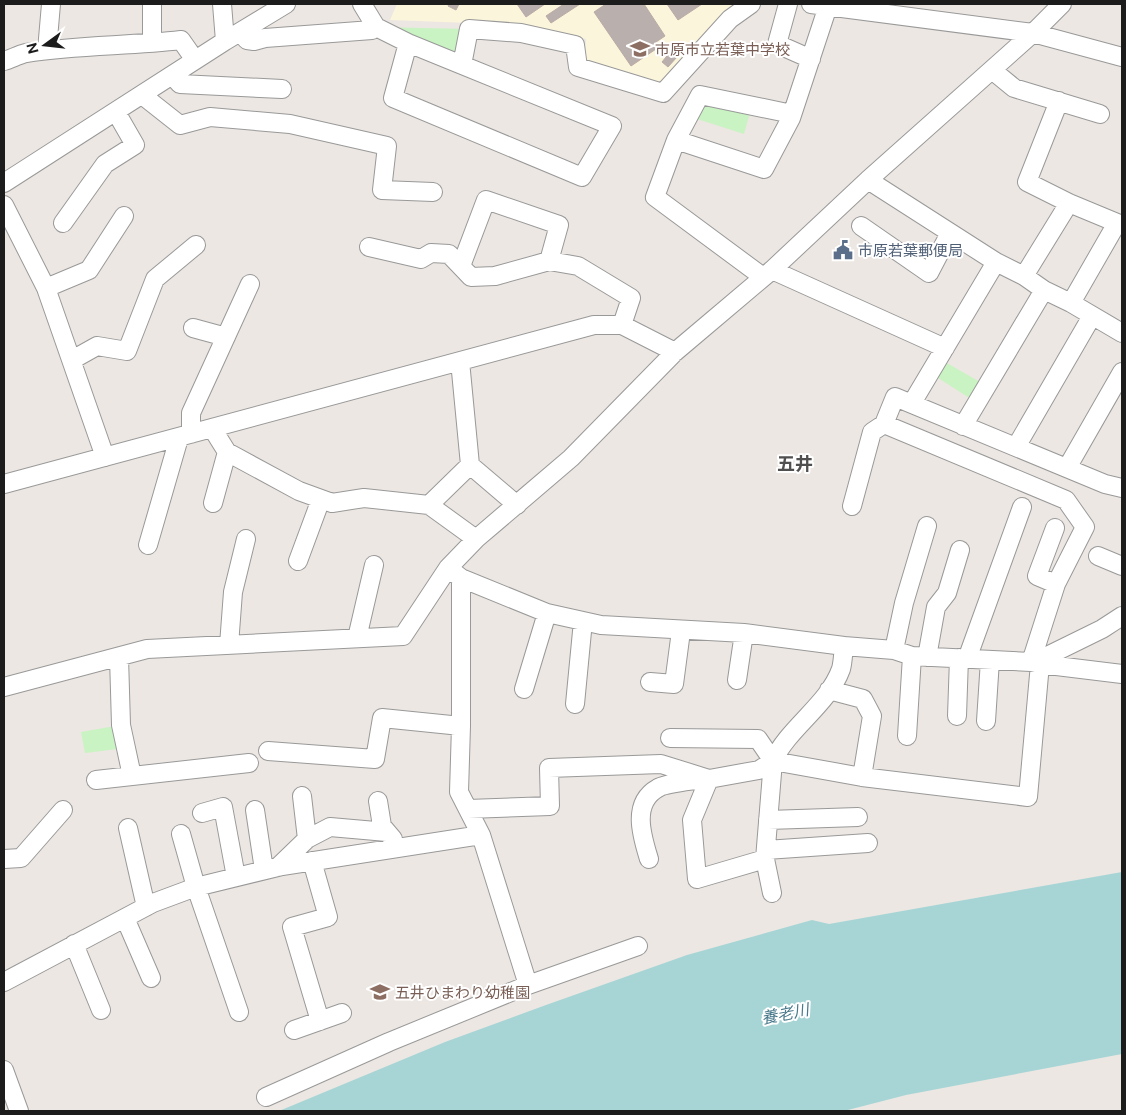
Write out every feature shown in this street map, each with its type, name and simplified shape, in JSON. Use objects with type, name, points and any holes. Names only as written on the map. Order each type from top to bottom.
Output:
[{"type":"street","points":[[46,50],[51,4]]},
{"type":"street","points":[[152,4],[152,43]]},
{"type":"street","points":[[222,4],[233,36]]},
{"type":"street","points":[[4,183],[233,36],[262,12],[286,4]]},
{"type":"street","points":[[362,4],[376,27],[408,43],[612,126],[582,176],[393,98],[408,43]]},
{"type":"street","points":[[462,66],[469,29],[521,33],[574,45],[578,67],[663,93],[730,19],[751,4]]},
{"type":"street","points":[[788,4],[777,44],[810,59]]},
{"type":"street","points":[[4,687],[147,649],[403,636],[454,573],[476,539],[571,458],[675,352],[767,274],[868,180],[1033,33],[1062,4]]},
{"type":"street","points":[[676,140],[764,169],[792,114],[810,59],[819,5],[1033,33],[1122,57]]},
{"type":"street","points":[[233,36],[254,41],[264,38],[372,30],[376,27]]},
{"type":"street","points":[[4,61],[23,54],[46,50],[181,40],[195,60]]},
{"type":"street","points":[[992,70],[1014,88],[1100,114]]},
{"type":"street","points":[[172,75],[180,84],[282,89]]},
{"type":"street","points":[[142,95],[180,125],[210,117],[290,124],[387,146],[382,190],[432,192]]},
{"type":"street","points":[[792,114],[700,95],[676,140],[655,197],[767,274],[944,348]]},
{"type":"street","points":[[1059,101],[1026,182],[1069,203],[1120,224],[1071,303]]},
{"type":"street","points":[[63,223],[105,164],[136,145],[116,112]]},
{"type":"street","points":[[868,180],[996,262],[1024,276],[1044,290],[1092,316],[1120,327]]},
{"type":"street","points":[[461,266],[486,200],[559,225],[549,261]]},
{"type":"street","points":[[1024,276],[1069,203]]},
{"type":"street","points":[[4,205],[46,288],[105,457]]},
{"type":"street","points":[[46,288],[89,270],[124,216]]},
{"type":"street","points":[[861,226],[930,273],[950,233]]},
{"type":"street","points":[[72,360],[97,346],[126,351],[155,279],[196,245]]},
{"type":"street","points":[[369,247],[421,259],[431,254],[449,254],[471,277],[494,276],[549,261],[578,266],[631,298],[622,324]]},
{"type":"street","points":[[912,403],[996,262]]},
{"type":"street","points":[[148,545],[191,413],[250,284]]},
{"type":"street","points":[[963,426],[1044,290]]},
{"type":"street","points":[[1016,447],[1092,316]]},
{"type":"street","points":[[4,484],[594,325],[622,324],[675,352]]},
{"type":"street","points":[[193,328],[226,337]]},
{"type":"street","points":[[460,361],[470,465],[517,505]]},
{"type":"street","points":[[1067,468],[1122,372]]},
{"type":"street","points":[[852,506],[872,432],[884,424],[895,397],[1105,484],[1122,488]]},
{"type":"street","points":[[649,859],[644,842],[640,813],[646,799],[658,788],[758,770],[773,761],[862,777],[1028,797],[1035,663],[1056,584],[1085,528],[1066,500],[884,424]]},
{"type":"street","points":[[212,428],[227,452],[300,491],[332,503],[364,498],[428,505],[476,539]]},
{"type":"street","points":[[213,503],[227,452]]},
{"type":"street","points":[[428,505],[470,465]]},
{"type":"street","points":[[298,561],[321,499]]},
{"type":"street","points":[[957,716],[963,658],[1022,507]]},
{"type":"street","points":[[894,650],[904,603],[927,526]]},
{"type":"street","points":[[1055,528],[1037,576],[1056,584]]},
{"type":"street","points":[[229,645],[233,592],[246,539]]},
{"type":"street","points":[[907,736],[920,656],[936,607],[947,593],[960,550]]},
{"type":"street","points":[[1098,556],[1122,566]]},
{"type":"street","points":[[357,638],[374,565]]},
{"type":"street","points":[[454,573],[547,613],[601,625],[744,633],[844,646],[894,650],[920,656],[1035,663],[1122,674]]},
{"type":"street","points":[[454,573],[461,726],[459,792],[481,835],[528,985]]},
{"type":"street","points":[[524,689],[547,613]]},
{"type":"street","points":[[1035,663],[1102,629],[1122,616]]},
{"type":"street","points":[[575,704],[583,621]]},
{"type":"street","points":[[650,682],[674,684],[681,630]]},
{"type":"street","points":[[737,680],[744,633]]},
{"type":"street","points":[[772,893],[765,854],[773,761],[779,748],[830,690],[841,668],[844,646]]},
{"type":"street","points":[[119,657],[121,725],[132,776]]},
{"type":"street","points":[[986,722],[990,660]]},
{"type":"street","points":[[830,690],[863,700],[872,716],[862,777]]},
{"type":"street","points":[[268,751],[375,759],[382,718],[461,726]]},
{"type":"street","points":[[670,738],[758,739],[773,761]]},
{"type":"street","points":[[96,780],[249,763]]},
{"type":"street","points":[[468,809],[550,806],[549,768],[661,764],[709,779]]},
{"type":"street","points":[[709,779],[692,820],[697,879],[765,854],[868,843]]},
{"type":"street","points":[[302,796],[307,839]]},
{"type":"street","points":[[378,801],[382,826],[400,848]]},
{"type":"street","points":[[202,813],[223,807],[236,877]]},
{"type":"street","points":[[4,859],[21,858],[63,810]]},
{"type":"street","points":[[255,810],[271,868]]},
{"type":"street","points":[[768,820],[858,817]]},
{"type":"street","points":[[271,868],[307,839],[330,827],[387,832]]},
{"type":"street","points":[[128,828],[146,907]]},
{"type":"street","points":[[181,834],[196,887],[239,1012]]},
{"type":"street","points":[[4,982],[146,907],[196,887],[271,868],[481,835]]},
{"type":"street","points":[[312,861],[328,917],[292,927],[320,1021]]},
{"type":"street","points":[[125,918],[151,978]]},
{"type":"street","points":[[74,944],[101,1010]]},
{"type":"street","points":[[266,1097],[389,1042],[528,985],[638,946]]},
{"type":"street","points":[[294,1030],[342,1013]]},
{"type":"street","points":[[4,1070],[19,1111]]},
{"type":"shaded area","name":"市原市立若葉中学校","points":[[397,4],[739,4],[664,84],[585,59],[586,39],[525,25],[390,20]]},
{"type":"green space","points":[[376,27],[469,29],[462,65]]},
{"type":"green space","points":[[700,104],[751,109],[744,134],[694,118]]},
{"type":"green space","points":[[945,362],[980,382],[971,399],[935,376]]},
{"type":"green space","points":[[121,725],[126,748],[85,753],[81,732]]},
{"type":"water","name":"養老川","points":[[1122,872],[1122,1054],[906,1095],[844,1111],[279,1111],[445,1042],[687,955],[812,920],[829,924]]},
{"type":"building","points":[[449,4],[459,4],[456,10],[448,6]]},
{"type":"building","points":[[517,4],[545,4],[526,17]]},
{"type":"building","points":[[564,4],[580,4],[551,23],[546,16]]},
{"type":"building","points":[[606,4],[644,4],[665,36],[653,44],[656,49],[631,66],[594,12]]},
{"type":"building","points":[[667,4],[702,4],[678,20]]},
{"type":"building","points":[[671,51],[677,57],[668,67],[662,62]]},
{"type":"place","name":"市原市立若葉中学校","points":[[640,49]]},
{"type":"place","name":"市原若葉郵便局","points":[[843,250]]},
{"type":"place","name":"五井ひまわり幼稚園","points":[[380,992]]},
{"type":"district","name":"五井","points":[[795,463]]}]
